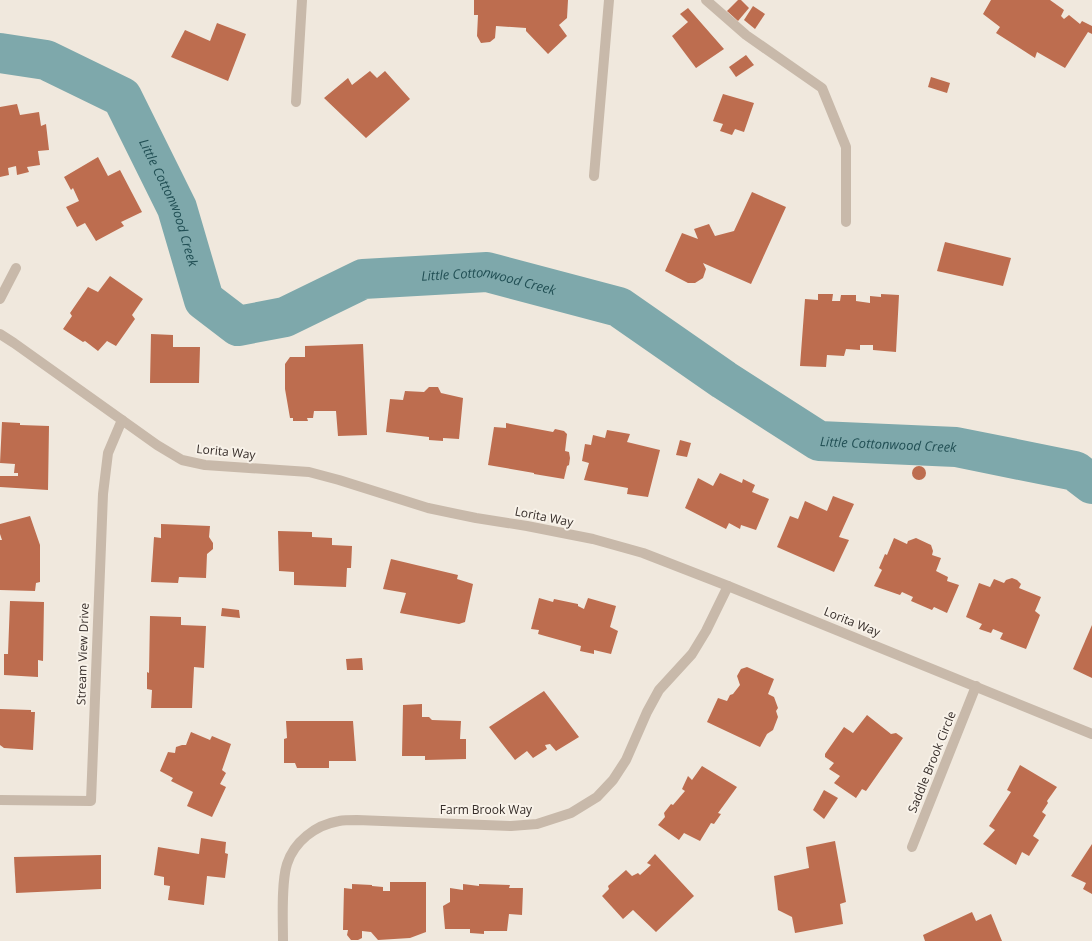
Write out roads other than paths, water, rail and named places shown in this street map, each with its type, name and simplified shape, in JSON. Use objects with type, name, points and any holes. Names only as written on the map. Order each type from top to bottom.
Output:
[{"type":"street","points":[[296,102],[302,0]]},
{"type":"street","points":[[594,176],[609,0]]},
{"type":"street","points":[[706,0],[746,35],[822,88],[846,147],[846,222]]},
{"type":"street","points":[[0,299],[16,268]]},
{"type":"street","name":"Lorita Way","points":[[0,334],[157,445],[182,460],[205,465],[309,472],[428,508],[593,539],[643,553],[1092,734]]},
{"type":"street","name":"Stream View Drive","points":[[0,800],[91,801],[102,494],[108,453],[122,420]]},
{"type":"street","name":"Farm Brook Way","points":[[283,941],[284,885],[286,865],[293,851],[304,837],[321,827],[339,821],[357,820],[511,826],[537,824],[571,813],[597,796],[614,780],[626,760],[647,712],[660,690],[692,654],[706,631],[728,586]]},
{"type":"street","name":"Saddle Brook Circle","points":[[912,848],[976,686]]},
{"type":"waterway","name":"Little Cottonwood Creek","points":[[0,53],[46,60],[122,97],[177,208],[204,300],[238,326],[285,317],[363,279],[487,272],[619,307],[724,380],[819,441],[956,447],[1075,471],[1092,484]]}]
